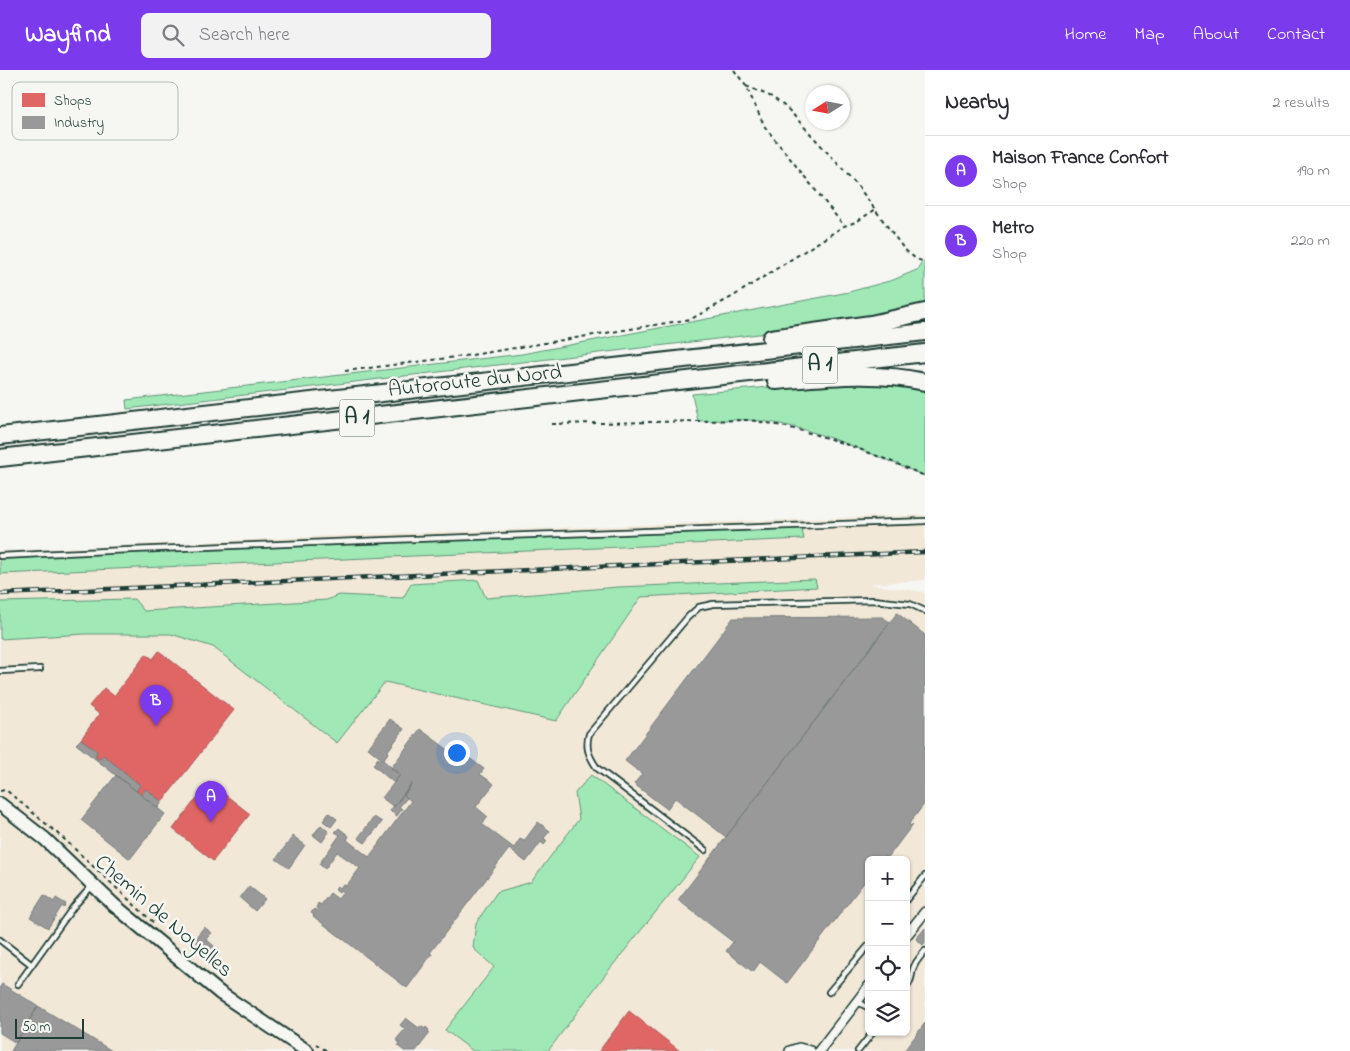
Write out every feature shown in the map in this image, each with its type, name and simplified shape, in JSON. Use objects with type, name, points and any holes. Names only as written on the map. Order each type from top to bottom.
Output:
[{"type":"highway","points":[[734,353],[768,339],[880,322],[925,312]]},
{"type":"highway","name":"Autoroute du Nord","points":[[0,436],[925,332]]},
{"type":"highway","name":"Autoroute du Nord","points":[[0,458],[925,353]]},
{"type":"highway","points":[[714,378],[756,383],[817,378],[876,377],[925,382]]},
{"type":"street","name":"Chemin de Noyelles","points":[[0,804],[45,839],[118,908],[220,993],[311,1047]]},
{"type":"street","points":[[910,931],[925,912]]},
{"type":"street","points":[[819,1051],[866,991]]},
{"type":"street","points":[[790,1051],[799,1048],[810,1051]]},
{"type":"lane","points":[[0,556],[394,539],[925,521]]},
{"type":"lane","points":[[705,850],[597,768],[590,759],[586,743],[589,734],[688,617],[699,607],[713,604],[873,600],[910,604],[925,611]]},
{"type":"lane","points":[[0,671],[40,669]]},
{"type":"lane","points":[[910,895],[925,876]]},
{"type":"lane","points":[[18,984],[74,906],[93,885]]},
{"type":"lane","points":[[0,940],[32,965]]},
{"type":"lane","points":[[829,992],[868,946]]},
{"type":"lane","points":[[910,983],[913,969],[925,951]]},
{"type":"lane","points":[[858,1002],[865,1006]]},
{"type":"lane","points":[[858,1051],[870,1036]]},
{"type":"path","points":[[734,70],[746,86],[766,127],[844,226]]},
{"type":"path","points":[[746,86],[772,96],[786,108],[857,185],[910,255],[922,261],[925,260]]},
{"type":"path","points":[[345,371],[481,354],[691,319],[732,297],[844,226],[856,222],[876,209]]},
{"type":"path","points":[[552,424],[742,420],[770,423],[850,445],[925,476]]},
{"type":"path","points":[[0,791],[6,790],[57,833],[159,927]]},
{"type":"path","points":[[311,1047],[327,1051]]},
{"type":"shaded area","points":[[925,515],[925,580],[869,584],[923,592],[925,594],[925,1051],[548,1051],[605,975],[700,857],[575,794],[579,819],[531,882],[497,892],[474,948],[494,966],[445,1030],[473,1051],[0,1051],[0,551],[332,536]],"holes":[[[641,598],[556,721],[385,682],[337,743],[213,647],[171,634],[94,634]]]},
{"type":"green space","points":[[925,262],[925,307],[767,333],[127,409],[126,400],[522,354],[849,292],[893,280],[919,269],[921,263]]},
{"type":"green space","points":[[836,381],[858,381],[925,388],[925,476],[861,449],[793,427],[749,420],[698,421],[692,394]]},
{"type":"green space","points":[[801,526],[804,539],[0,574],[0,557]]},
{"type":"green space","points":[[815,579],[817,587],[641,597],[556,721],[385,682],[337,743],[213,647],[171,634],[85,634],[0,639],[0,602],[134,599],[144,611],[327,600],[338,595],[403,598],[411,584],[478,580],[486,598],[618,587]]},
{"type":"green space","points":[[591,775],[700,857],[605,975],[548,1051],[473,1051],[445,1030],[494,967],[473,948],[476,923],[497,892],[531,882],[579,819],[575,793]]},
{"type":"building: Shops","points":[[159,651],[234,710],[162,802],[146,789],[141,795],[136,791],[140,785],[103,755],[100,759],[95,757],[97,751],[81,739],[99,714],[89,706],[104,688],[114,696],[146,654],[153,659]]},
{"type":"building: Shops","points":[[209,782],[250,814],[213,861],[173,829]]},
{"type":"building: Shops","points":[[629,1011],[680,1051],[599,1051]]},
{"type":"building: Industry","points":[[897,613],[925,635],[925,803],[909,824],[910,826],[913,824],[889,856],[865,856],[865,881],[787,983],[760,962],[753,972],[726,951],[733,942],[678,900]]},
{"type":"building: Industry","points":[[882,617],[890,622],[726,837],[675,798],[667,809],[634,784],[642,774],[625,761],[733,618]]},
{"type":"building: Industry","points":[[390,719],[404,729],[383,760],[400,775],[394,783],[373,765],[378,758],[382,759],[368,748]]},
{"type":"building: Industry","points":[[420,729],[454,754],[457,749],[484,769],[480,774],[494,784],[476,807],[488,817],[482,824],[514,848],[520,839],[524,841],[538,822],[550,831],[544,838],[547,841],[544,845],[541,842],[526,862],[509,849],[430,953],[432,954],[407,988],[311,913],[314,909],[317,911],[318,903],[321,905],[330,893],[338,899],[343,892],[335,889],[337,886],[340,888],[343,884],[346,886],[360,868],[337,852],[325,869],[319,864],[340,835],[335,832],[339,828],[349,836],[347,840],[369,857],[411,801],[404,795],[412,784],[394,807],[382,798],[400,775],[391,768]]},
{"type":"building: Industry","points":[[81,739],[97,751],[95,757],[100,759],[103,755],[140,785],[136,791],[76,744]]},
{"type":"building: Industry","points":[[116,775],[165,814],[130,859],[81,820]]},
{"type":"building: Industry","points":[[411,784],[404,795],[407,798],[399,807],[402,809],[397,816],[390,811]]},
{"type":"building: Industry","points":[[146,789],[162,802],[158,808],[141,795]]},
{"type":"building: Industry","points":[[329,813],[337,819],[331,827],[323,821]]},
{"type":"building: Industry","points":[[374,817],[382,822],[365,843],[358,838]]},
{"type":"building: Industry","points":[[321,825],[329,832],[322,842],[313,835]]},
{"type":"building: Industry","points":[[293,836],[305,845],[289,868],[276,859]]},
{"type":"building: Industry","points":[[249,886],[265,899],[255,911],[240,898]]},
{"type":"building: Industry","points":[[44,895],[54,902],[56,898],[66,904],[64,908],[62,906],[48,928],[30,917]]},
{"type":"building: Industry","points":[[204,927],[212,933],[206,939],[215,947],[210,953],[196,942],[198,939],[196,937]]},
{"type":"building: Industry","points":[[925,928],[925,943],[923,945],[916,939]]},
{"type":"building: Industry","points":[[2,984],[38,1006],[16,1043],[0,1033],[0,987]]},
{"type":"building: Industry","points":[[38,1006],[112,1051],[11,1051]]},
{"type":"building: Industry","points":[[406,1018],[419,1028],[421,1026],[425,1029],[426,1027],[430,1033],[416,1051],[404,1051],[398,1046],[400,1043],[396,1040],[405,1029],[400,1025]]},
{"type":"building: Industry","points":[[925,1023],[925,1051],[904,1051]]},
{"type":"railway","points":[[0,594],[925,552]]},
{"type":"place","name":"Metro","points":[[156,726]]},
{"type":"place","name":"Maison France Confort","points":[[211,822]]}]
